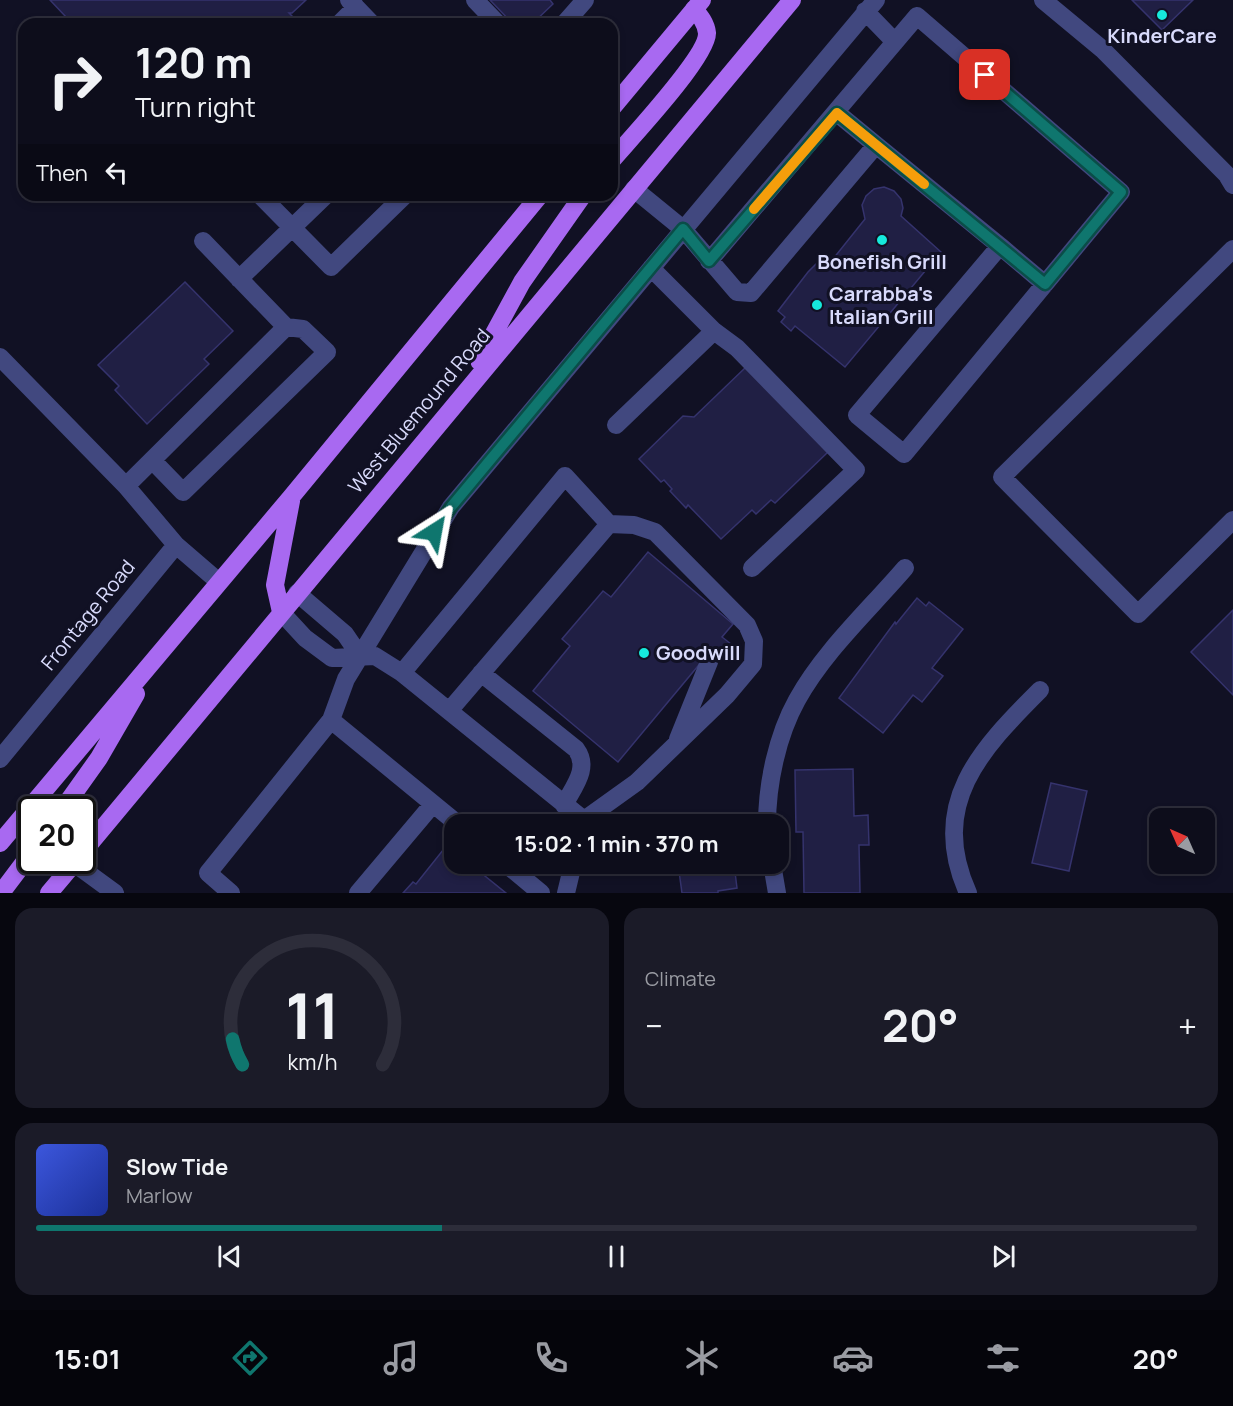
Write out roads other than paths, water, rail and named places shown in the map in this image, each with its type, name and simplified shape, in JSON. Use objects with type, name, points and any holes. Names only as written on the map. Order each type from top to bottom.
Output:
[{"type":"main road","name":"West Bluemound Road","points":[[96,837],[463,392],[792,0]]},
{"type":"main road","points":[[618,100],[694,3],[707,33],[705,44],[671,91],[618,153]]},
{"type":"main road","points":[[0,843],[292,496],[535,201]]},
{"type":"main road","points":[[463,392],[522,282],[579,201]]},
{"type":"main road","points":[[281,612],[274,585],[292,496]]},
{"type":"main road","points":[[72,796],[99,758],[159,653]]},
{"type":"main road","points":[[1,893],[18,871]]},
{"type":"main road","name":"West Bluemound Road","points":[[49,893],[65,874]]},
{"type":"street","points":[[475,0],[492,18]]},
{"type":"street","points":[[569,18],[585,0]]},
{"type":"street","points":[[1043,0],[1102,49],[1227,175],[1233,185]]},
{"type":"street","points":[[343,18],[352,4],[366,18]]},
{"type":"street","points":[[231,893],[208,873],[331,720],[346,679],[451,507],[871,5],[895,42]]},
{"type":"street","points":[[709,261],[917,16],[1121,192],[904,454],[857,415],[1000,246]]},
{"type":"street","points":[[837,113],[1045,284]]},
{"type":"street","points":[[634,189],[683,229],[737,292],[751,293],[876,145]]},
{"type":"street","points":[[266,201],[331,267],[399,201]]},
{"type":"street","points":[[239,279],[320,201]]},
{"type":"street","points":[[152,460],[183,492],[327,352],[303,329],[286,327],[203,241]]},
{"type":"street","points":[[1233,249],[1002,477],[1138,614],[1233,520]]},
{"type":"street","points":[[651,268],[714,331],[738,348],[856,470],[752,568]]},
{"type":"street","points":[[126,486],[286,327]]},
{"type":"street","points":[[616,425],[714,331]]},
{"type":"street","points":[[0,357],[126,486],[176,545],[219,582]]},
{"type":"street","points":[[402,672],[565,476],[609,524],[634,525],[656,532],[747,625],[754,641],[753,664],[727,695],[637,782],[595,814]]},
{"type":"street","points":[[449,711],[609,524]]},
{"type":"street","name":"Frontage Road","points":[[0,759],[176,545]]},
{"type":"street","points":[[768,814],[770,783],[786,726],[797,700],[843,639],[906,568]]},
{"type":"street","points":[[297,593],[345,634],[360,656]]},
{"type":"street","points":[[281,612],[305,638],[332,658],[375,656],[402,672],[574,814]]},
{"type":"street","points":[[675,745],[709,662]]},
{"type":"street","points":[[481,673],[576,748],[582,757],[582,770],[564,805]]},
{"type":"street","points":[[968,893],[957,863],[955,835],[960,791],[971,768],[1014,716],[1040,690]]},
{"type":"street","points":[[331,720],[445,814]]},
{"type":"street","points":[[358,893],[432,804]]},
{"type":"street","points":[[94,874],[115,893]]},
{"type":"street","points":[[518,874],[541,893]]},
{"type":"street","points":[[566,893],[571,874]]},
{"type":"street","points":[[774,874],[777,893]]},
{"type":"place","name":"KinderCare","points":[[1162,15]]},
{"type":"place","name":"Bonefish Grill","points":[[882,240]]},
{"type":"place","name":"Carrabba's Italian Grill","points":[[817,305]]},
{"type":"place","name":"Goodwill","points":[[644,653]]}]
